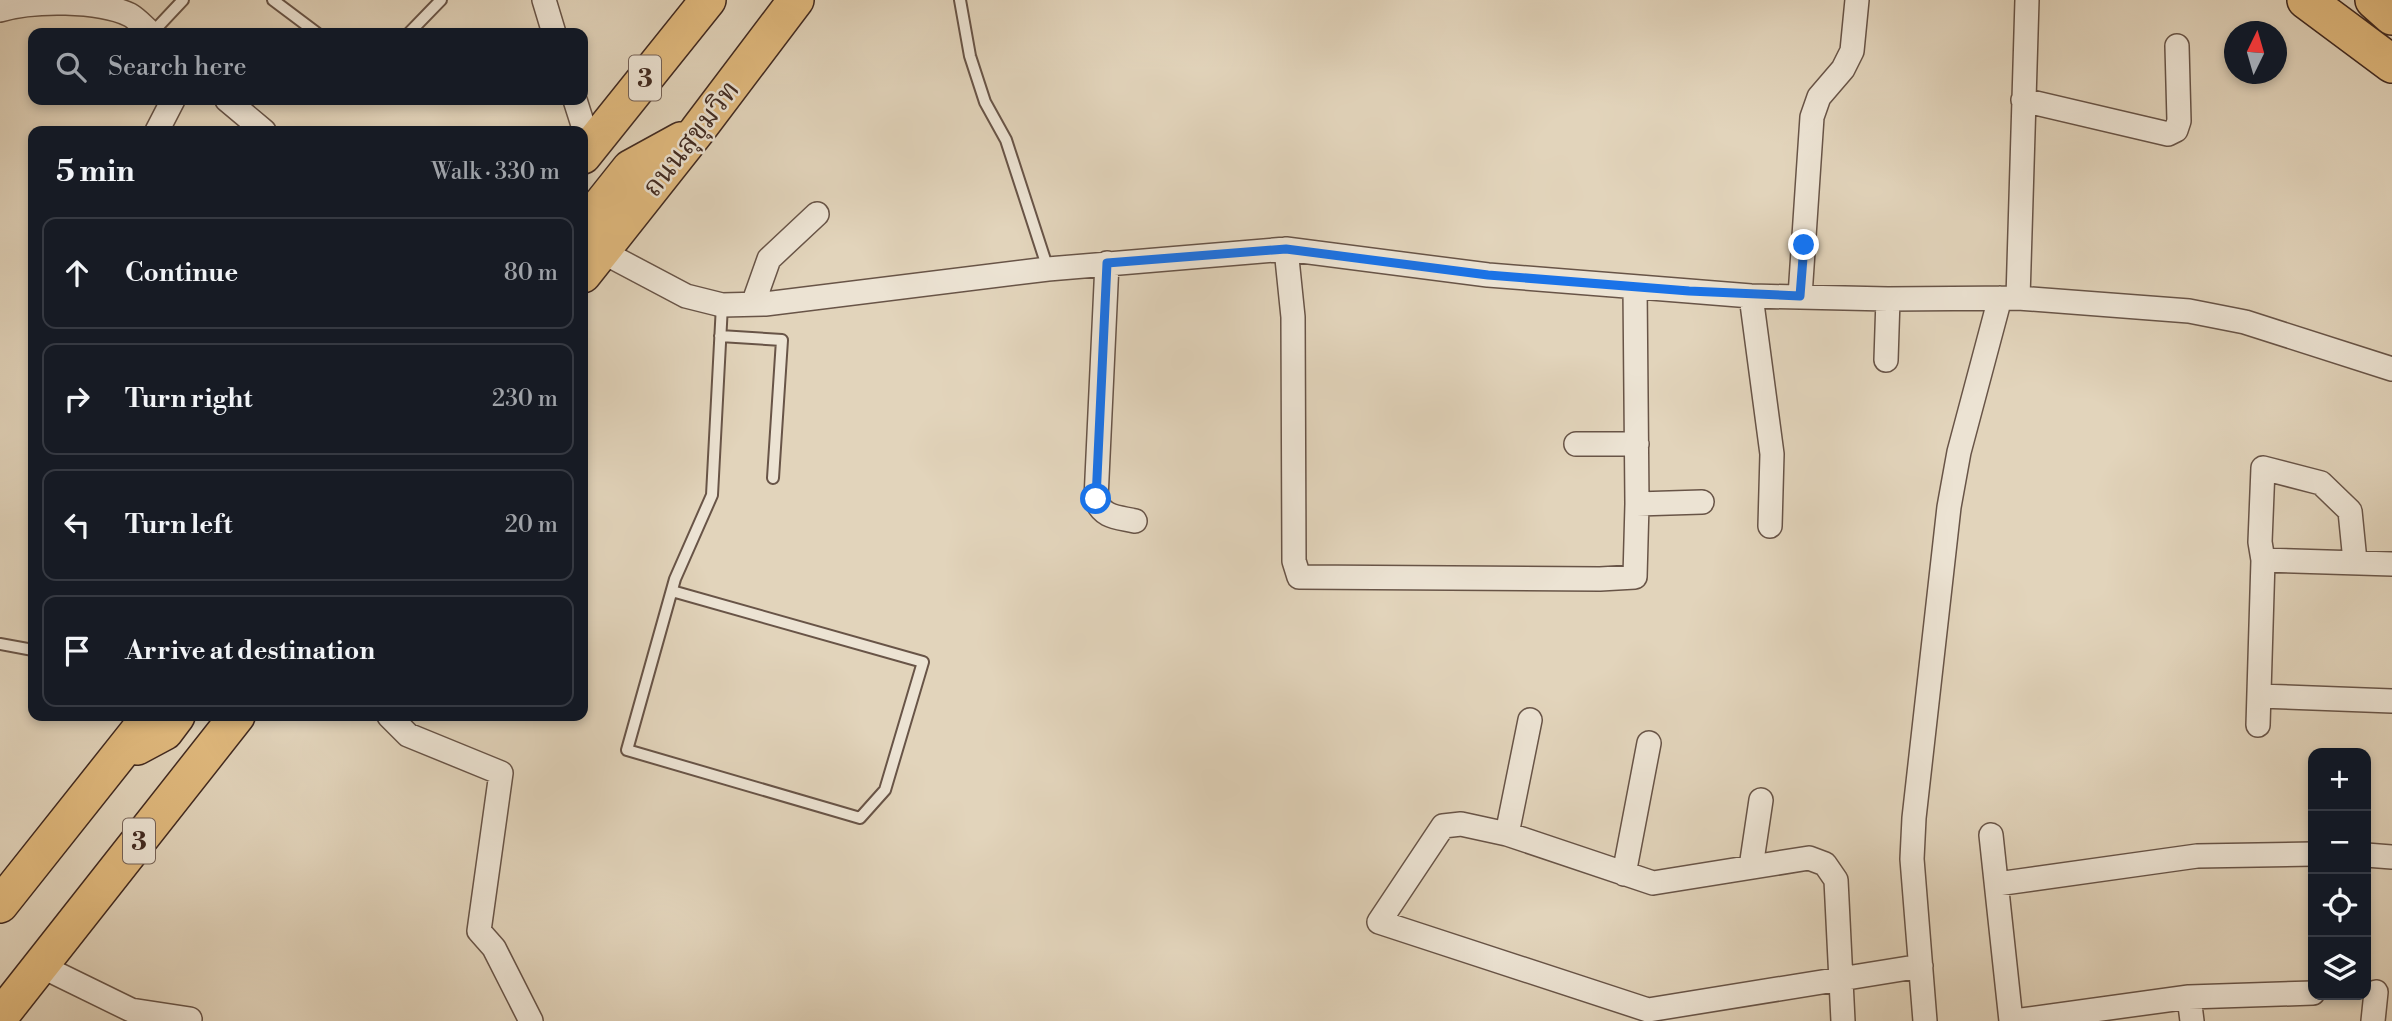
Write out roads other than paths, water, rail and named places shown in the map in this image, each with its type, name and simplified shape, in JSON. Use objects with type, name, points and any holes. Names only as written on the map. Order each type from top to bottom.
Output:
[{"type":"highway","points":[[2306,0],[2392,64]]},
{"type":"highway","points":[[2374,0],[2392,16]]},
{"type":"main road","name":"3","points":[[588,149],[708,0]]},
{"type":"main road","name":"ถนนสุขุมวิท","points":[[589,251],[630,168],[697,131],[796,0]]},
{"type":"main road","points":[[0,905],[146,721]]},
{"type":"main road","points":[[118,757],[165,732],[173,721]]},
{"type":"main road","name":"3","points":[[0,1017],[233,721]]},
{"type":"street","points":[[544,0],[552,28]]},
{"type":"street","points":[[1800,296],[1811,117],[1819,97],[1843,69],[1852,51],[1857,0]]},
{"type":"street","points":[[1925,1021],[1912,859],[1914,818],[1948,507],[1959,452],[2009,298],[2028,0]]},
{"type":"street","points":[[0,10],[20,3],[92,1],[129,15],[145,28]]},
{"type":"street","points":[[2023,100],[2168,134],[2176,130],[2179,121],[2177,46]]},
{"type":"street","points":[[159,126],[170,105]]},
{"type":"street","points":[[232,105],[258,126]]},
{"type":"street","points":[[576,105],[581,126]]},
{"type":"street","points":[[754,304],[769,259],[817,214]]},
{"type":"street","points":[[589,251],[686,296],[722,305],[754,304],[1107,263],[1286,249],[1488,275],[1751,296],[2009,298],[2189,311],[2245,323],[2392,369]]},
{"type":"street","points":[[1286,249],[1293,317],[1294,561],[1299,577],[1635,577],[1635,287]]},
{"type":"street","points":[[1107,263],[1096,499],[1098,508],[1106,514],[1135,521]]},
{"type":"street","points":[[1751,296],[1772,454],[1770,526]]},
{"type":"street","points":[[1886,360],[1888,299]]},
{"type":"street","points":[[1576,444],[1637,444]]},
{"type":"street","points":[[2258,725],[2263,468],[2321,483],[2350,510],[2355,562]]},
{"type":"street","points":[[1637,504],[1702,502]]},
{"type":"street","points":[[2263,560],[2392,564]]},
{"type":"street","points":[[2259,696],[2392,701]]},
{"type":"street","points":[[1507,834],[1530,720]]},
{"type":"street","points":[[393,721],[408,735],[501,773],[479,931],[494,948],[531,1021]]},
{"type":"street","points":[[1624,874],[1649,743]]},
{"type":"street","points":[[1751,867],[1761,800]]},
{"type":"street","points":[[1843,1021],[1840,980],[1836,880],[1825,864],[1809,859],[1653,883],[1507,834],[1461,824],[1443,826],[1379,922],[1648,1010],[1840,980],[1921,973]]},
{"type":"street","points":[[1991,835],[2012,1021],[2189,997],[2308,993]]},
{"type":"street","points":[[1997,884],[2197,856],[2308,855]]},
{"type":"street","points":[[2371,855],[2392,857]]},
{"type":"street","points":[[41,965],[131,1010],[190,1018]]},
{"type":"street","points":[[2373,1021],[2378,993]]},
{"type":"street","points":[[2189,997],[2192,1021]]},
{"type":"lane","points":[[156,28],[183,0]]},
{"type":"lane","points":[[415,28],[441,0]]},
{"type":"lane","points":[[960,0],[970,57],[985,102],[1006,140],[1048,269]]},
{"type":"lane","points":[[276,1],[311,28]]},
{"type":"lane","points":[[672,591],[923,662],[885,790],[860,818],[627,750],[675,579],[712,495],[722,305]]},
{"type":"lane","points":[[720,336],[782,340],[773,478]]},
{"type":"lane","points":[[0,644],[28,649]]}]
